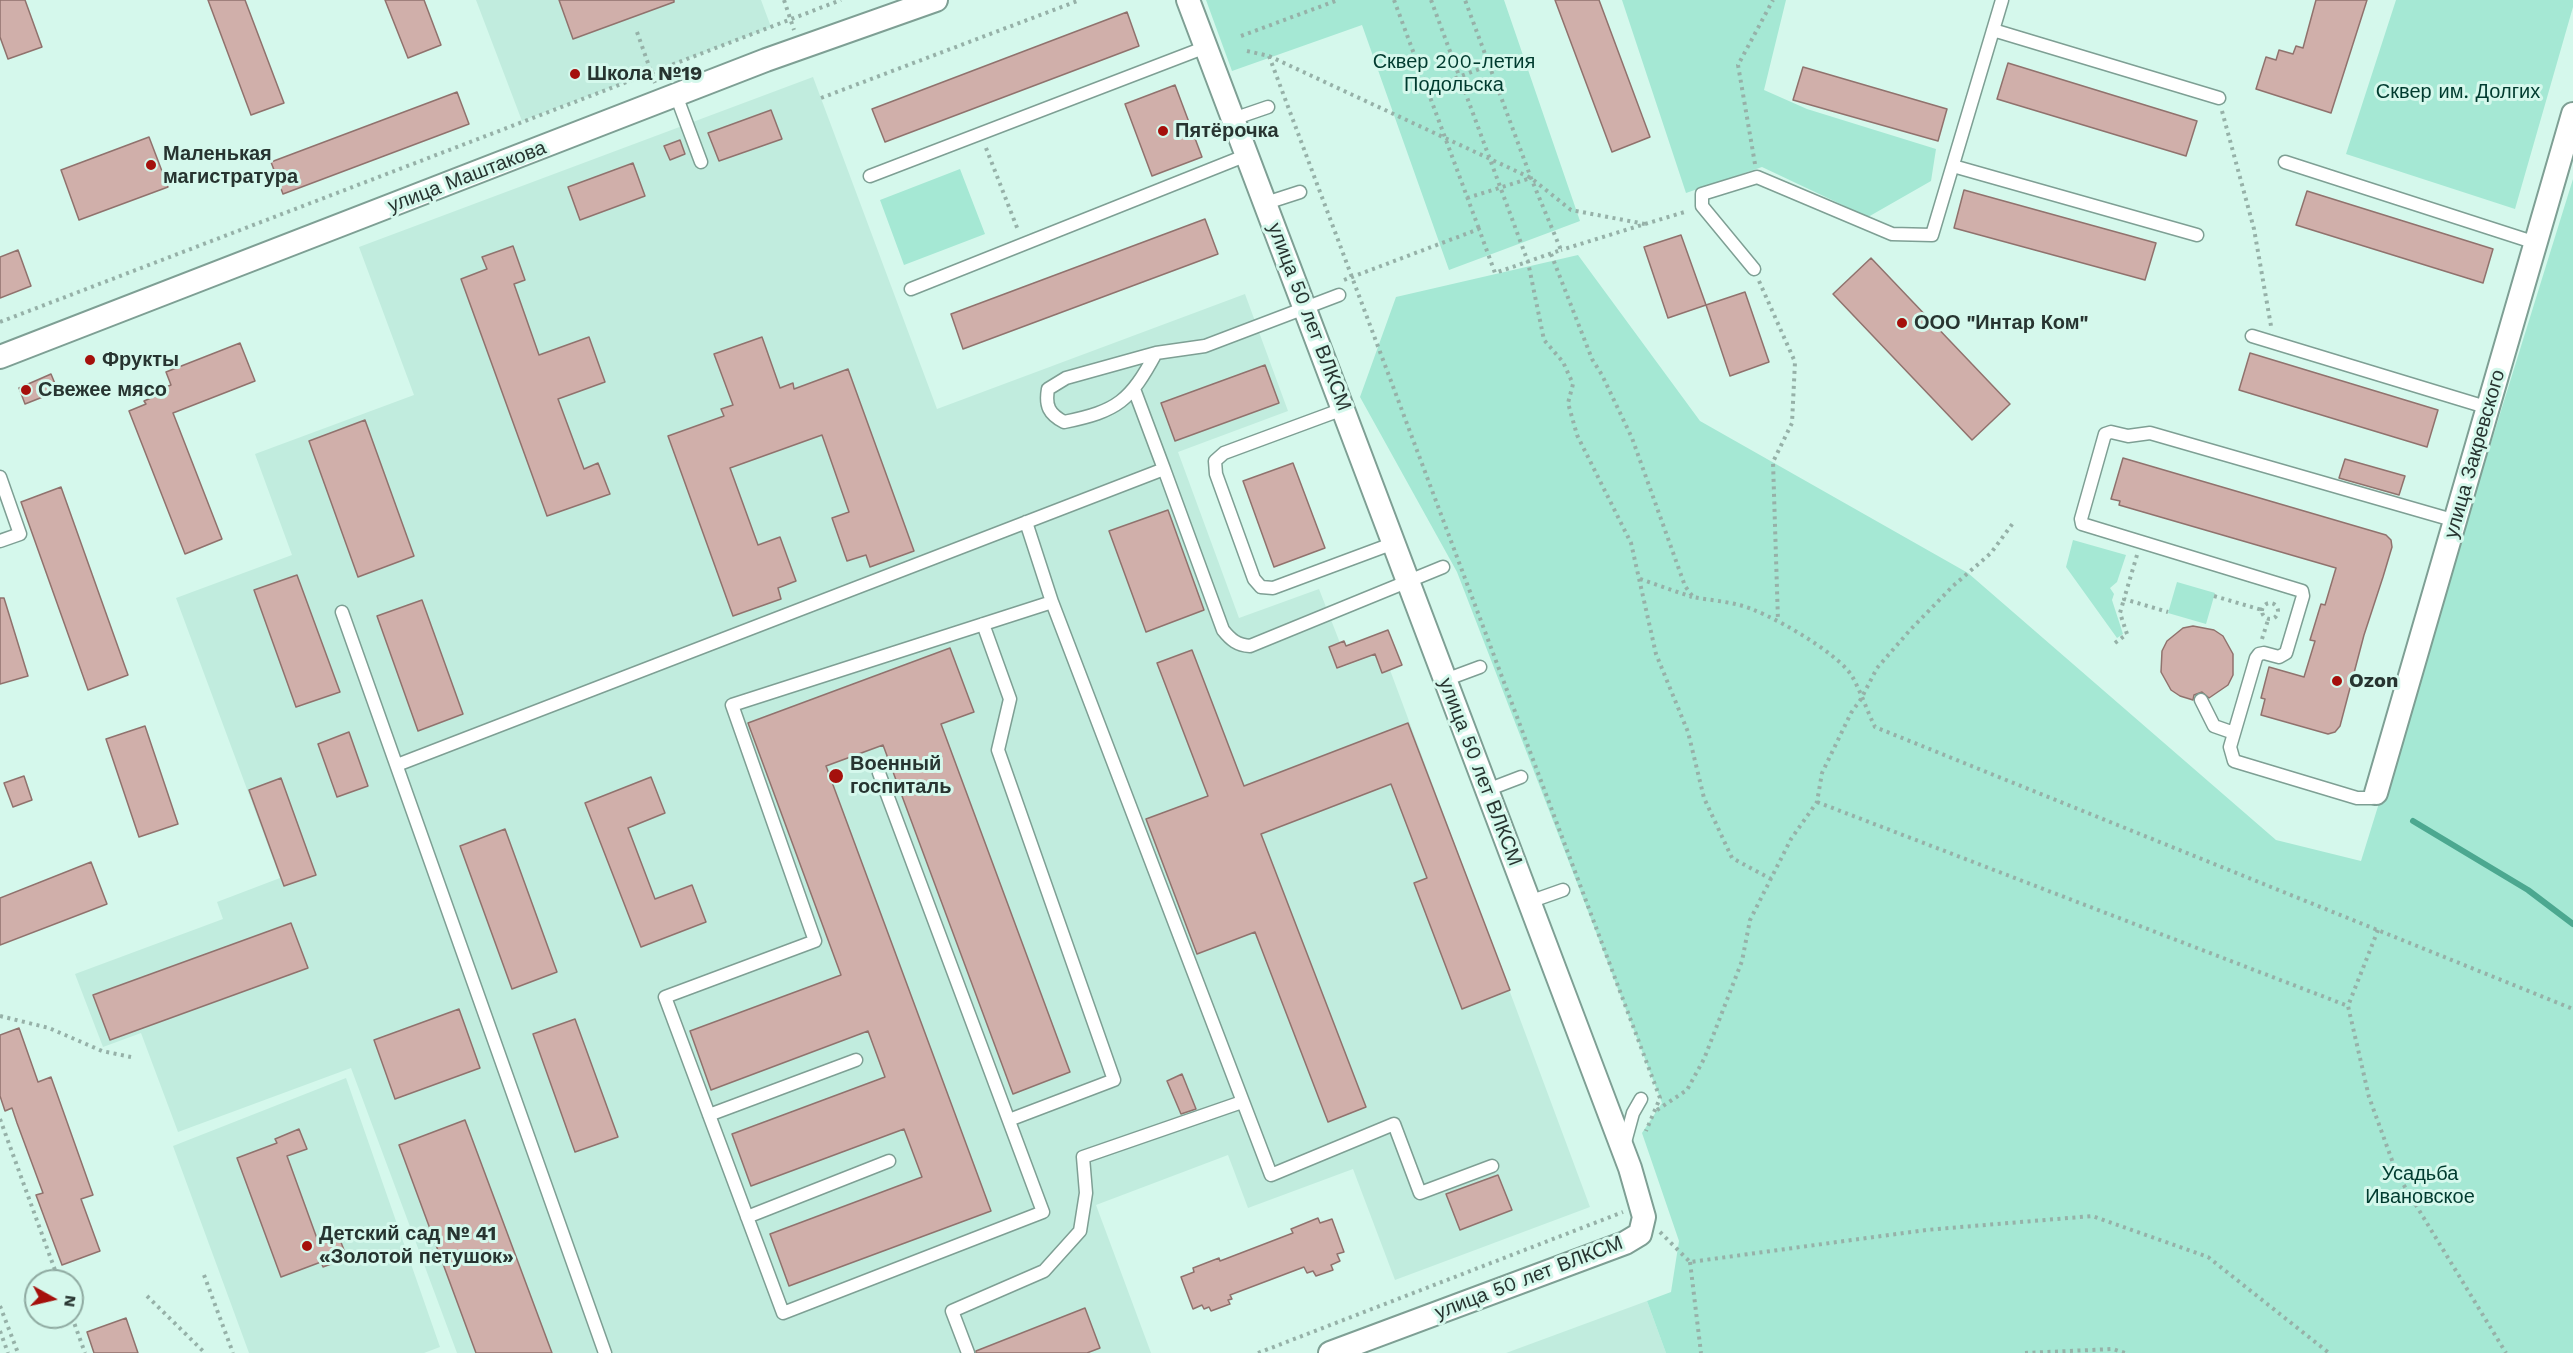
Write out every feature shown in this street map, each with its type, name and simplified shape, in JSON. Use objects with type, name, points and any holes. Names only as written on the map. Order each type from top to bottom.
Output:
[{"type":"street","name":"улица Маштакова","points":[[0,357],[800,48],[936,0]]},
{"type":"street","name":"улица 50 лет ВЛКСМ","points":[[1188,0],[1623,1151],[1644,1216],[1640,1234],[1625,1243],[1366,1347],[1330,1353]]},
{"type":"street","name":"улица Закревского","points":[[2376,793],[2573,114]]},
{"type":"lane","points":[[1754,269],[1702,206],[1702,194],[1757,177],[1892,234],[1932,236],[2002,0]]},
{"type":"lane","points":[[1993,30],[2219,99]]},
{"type":"lane","points":[[870,176],[1206,46]]},
{"type":"lane","points":[[669,98],[701,162]]},
{"type":"lane","points":[[1233,119],[1268,107]]},
{"type":"lane","points":[[911,289],[1247,155]]},
{"type":"lane","points":[[2284,162],[2536,243]]},
{"type":"lane","points":[[1953,166],[2197,235]]},
{"type":"lane","points":[[1266,203],[1300,192]]},
{"type":"lane","points":[[1156,353],[1134,389],[1120,404],[1101,413],[1064,422],[1053,416],[1048,409],[1048,389],[1066,378],[1156,353],[1205,346],[1305,306],[1337,289]]},
{"type":"lane","points":[[2252,336],[2488,408]]},
{"type":"lane","points":[[1134,389],[1223,630],[1232,640],[1250,646],[1443,567]]},
{"type":"lane","points":[[1344,409],[1224,453],[1215,461],[1216,474],[1254,579],[1261,587],[1273,588],[1394,543]]},
{"type":"lane","points":[[2376,793],[2372,798],[2357,798],[2240,764],[2231,755],[2230,747],[2256,658],[2259,654],[2264,653],[2279,657],[2286,653],[2302,591],[2082,524],[2081,519],[2108,432],[2128,436],[2150,433],[2456,521]]},
{"type":"lane","points":[[397,765],[1164,469]]},
{"type":"lane","points":[[0,477],[20,534],[0,541]]},
{"type":"lane","points":[[1026,522],[1052,602],[1271,1175],[1394,1124],[1420,1193],[1492,1166]]},
{"type":"lane","points":[[879,773],[1043,1212],[783,1313],[665,997],[815,941],[732,705],[1052,602]]},
{"type":"lane","points":[[342,612],[605,1353]]},
{"type":"lane","points":[[983,624],[1010,699],[998,750],[1114,1080],[1009,1120]]},
{"type":"lane","points":[[1445,680],[1480,667]]},
{"type":"lane","points":[[2201,700],[2214,726],[2234,733]]},
{"type":"lane","points":[[1487,790],[1521,777]]},
{"type":"lane","points":[[1529,902],[1563,890]]},
{"type":"lane","points":[[709,1114],[856,1060]]},
{"type":"lane","points":[[1623,1151],[1633,1113],[1641,1099]]},
{"type":"lane","points":[[968,1353],[952,1311],[1044,1272],[1080,1231],[1086,1193],[1083,1156],[1242,1102]]},
{"type":"lane","points":[[747,1217],[889,1161]]},
{"type":"path","points":[[783,0],[800,48]]},
{"type":"path","points":[[0,322],[841,0]]},
{"type":"path","points":[[821,98],[1080,0]]},
{"type":"path","points":[[1241,36],[1338,0]]},
{"type":"path","points":[[1394,0],[1495,273],[1702,206]]},
{"type":"path","points":[[1431,0],[1528,262],[1544,340],[1563,362],[1573,384],[1568,403],[1577,435],[1631,543],[1656,654],[1688,732],[1704,798],[1732,858],[1771,879]]},
{"type":"path","points":[[1465,0],[1531,178],[1562,250]]},
{"type":"path","points":[[1757,177],[1738,65],[1773,0]]},
{"type":"path","points":[[637,32],[651,73],[669,98]]},
{"type":"path","points":[[1247,51],[1269,56],[1531,178],[1571,210],[1645,224]]},
{"type":"path","points":[[1269,56],[1660,1098],[1643,1138]]},
{"type":"path","points":[[1427,89],[1490,65]]},
{"type":"path","points":[[2219,99],[2254,229],[2274,343]]},
{"type":"path","points":[[980,133],[1024,244]]},
{"type":"path","points":[[1467,198],[1531,178]]},
{"type":"path","points":[[1337,289],[1353,277],[1479,229]]},
{"type":"path","points":[[1551,254],[1592,359],[1632,438],[1685,586],[1693,597]]},
{"type":"path","points":[[1754,269],[1795,362],[1792,423],[1773,462],[1778,622]]},
{"type":"path","points":[[1657,1110],[1687,1090],[1704,1059],[1742,961],[1750,920],[1791,839],[1817,802],[1822,773],[1851,713],[1877,668],[1953,586],[1991,553],[2013,523]]},
{"type":"path","points":[[2115,643],[2127,634],[2120,613],[2141,543]]},
{"type":"path","points":[[1639,579],[1693,597],[1740,605],[1778,622],[1813,642],[1833,656],[1851,676],[1875,728],[2573,1009]]},
{"type":"path","points":[[2214,596],[2262,610]]},
{"type":"path","points":[[2124,599],[2168,612]]},
{"type":"path","points":[[2272,603],[2278,609],[2278,614],[2276,618],[2268,620],[2264,617],[2262,610],[2264,605],[2272,603]]},
{"type":"path","points":[[1817,802],[2348,1006]]},
{"type":"path","points":[[2378,930],[2348,1006],[2369,1097],[2397,1174],[2506,1353]]},
{"type":"path","points":[[0,1016],[49,1028],[102,1051],[131,1057]]},
{"type":"path","points":[[0,1119],[55,1269]]},
{"type":"path","points":[[1258,1353],[1623,1212],[1625,1201]]},
{"type":"path","points":[[1644,1216],[1690,1262],[1701,1353]]},
{"type":"path","points":[[1690,1262],[1926,1230],[2092,1216],[2208,1257],[2329,1353]]},
{"type":"path","points":[[204,1275],[233,1353]]},
{"type":"path","points":[[147,1296],[205,1353]]},
{"type":"path","points":[[0,1306],[18,1353]]},
{"type":"path","points":[[76,1329],[85,1353]]},
{"type":"path","points":[[0,1331],[8,1353]]},
{"type":"path","points":[[2025,1353],[2113,1349],[2125,1353]]},
{"type":"shaded area","name":"Школа №19","points":[[476,0],[761,0],[771,27],[522,121]]},
{"type":"shaded area","name":"Военный госпиталь","points":[[813,77],[937,409],[1245,294],[1288,411],[1178,452],[1239,618],[1319,589],[1340,643],[1329,647],[1337,669],[1375,655],[1382,673],[1390,670],[1590,1207],[1395,1280],[1353,1169],[1248,1208],[1228,1155],[1096,1205],[1151,1353],[457,1353],[351,1068],[178,1132],[141,1033],[103,1047],[75,974],[223,919],[217,902],[280,878],[176,598],[292,555],[255,454],[414,395],[359,247]]},
{"type":"shaded area","name":"Детский сад № 41 «Золотой петушок»","points":[[346,1078],[440,1347],[424,1353],[249,1353],[173,1146]]},
{"type":"shaded area","points":[[1647,1301],[1666,1353],[1506,1353]]},
{"type":"green space","name":"Сквер 200-летия Подольска","points":[[1206,0],[1504,0],[1580,221],[1449,270],[1362,25],[1232,71]]},
{"type":"green space","points":[[1622,0],[1786,0],[1764,90],[1807,109],[1936,149],[1931,181],[1868,217],[1762,167],[1686,193]]},
{"type":"green space","name":"Сквер им. Долгих","points":[[2396,0],[2573,0],[2573,7],[2515,209],[2346,154]]},
{"type":"green space","points":[[960,169],[985,234],[904,265],[880,200]]},
{"type":"green space","name":"Усадьба Ивановское","points":[[2573,179],[2573,1353],[1666,1353],[1647,1301],[1671,1292],[1679,1241],[1642,1133],[1662,1103],[1457,572],[1360,397],[1396,297],[1578,255],[1700,421],[1968,573],[2276,840],[2361,861]]},
{"type":"green space","points":[[2073,540],[2126,555],[2117,582],[2110,588],[2114,594],[2112,600],[2123,634],[2117,638],[2066,567]]},
{"type":"green space","points":[[2177,582],[2215,593],[2206,624],[2168,613]]},
{"type":"building","points":[[0,0],[25,0],[42,47],[8,59],[0,37]]},
{"type":"building","points":[[208,0],[245,0],[284,103],[251,115]]},
{"type":"building","points":[[385,0],[424,0],[441,45],[408,58]]},
{"type":"building","points":[[559,0],[674,0],[674,2],[573,39]]},
{"type":"building","points":[[1555,0],[1599,0],[1650,137],[1612,152]]},
{"type":"building","points":[[2316,0],[2367,0],[2331,113],[2256,89],[2266,57],[2276,60],[2279,50],[2293,54],[2296,46],[2303,48]]},
{"type":"building","points":[[1127,12],[1139,46],[885,142],[872,109]]},
{"type":"building","points":[[2008,63],[2197,121],[2186,156],[1997,99]]},
{"type":"building","points":[[1803,67],[1947,109],[1938,141],[1793,100]]},
{"type":"building","name":"Пятёрочка","points":[[1175,85],[1202,157],[1152,176],[1125,104]]},
{"type":"building","points":[[457,92],[469,124],[283,194],[271,162]]},
{"type":"building","points":[[771,110],[782,139],[719,161],[708,133]]},
{"type":"building","points":[[149,137],[168,187],[79,220],[61,170]]},
{"type":"building","points":[[680,140],[685,154],[670,160],[664,146]]},
{"type":"building","points":[[633,163],[645,196],[580,220],[568,187]]},
{"type":"building","points":[[1964,190],[2156,243],[2145,280],[1954,228]]},
{"type":"building","points":[[2307,191],[2493,249],[2483,283],[2296,225]]},
{"type":"building","points":[[1205,219],[1218,254],[963,349],[951,314]]},
{"type":"building","points":[[1681,235],[1706,305],[1668,318],[1644,247]]},
{"type":"building","points":[[513,246],[525,280],[514,284],[539,355],[589,337],[605,382],[558,399],[584,469],[598,463],[610,494],[547,516],[461,279],[487,269],[482,257]]},
{"type":"building","points":[[18,250],[31,286],[0,298],[0,257]]},
{"type":"building","points":[[1871,258],[2010,404],[1972,440],[1833,294]]},
{"type":"building","points":[[1745,292],[1769,362],[1730,376],[1706,305]]},
{"type":"building","points":[[762,337],[780,388],[793,383],[794,389],[848,369],[914,551],[870,567],[866,555],[847,561],[832,518],[849,512],[822,435],[730,468],[758,545],[780,537],[796,581],[778,588],[781,599],[733,616],[668,436],[724,416],[721,409],[733,405],[714,354]]},
{"type":"building","points":[[240,343],[255,381],[173,413],[222,539],[185,554],[129,411],[146,404],[144,401],[160,394],[158,390],[171,385],[166,372]]},
{"type":"building","points":[[2250,353],[2438,410],[2427,447],[2239,390]]},
{"type":"building","points":[[1265,365],[1279,403],[1175,441],[1161,403]]},
{"type":"building","points":[[51,374],[58,391],[25,404],[19,388]]},
{"type":"building","points":[[365,420],[414,556],[358,577],[309,441]]},
{"type":"building","points":[[2123,458],[2386,535],[2391,540],[2392,547],[2364,635],[2340,726],[2335,732],[2328,734],[2261,715],[2265,699],[2261,698],[2269,667],[2304,677],[2315,641],[2310,640],[2321,604],[2325,605],[2336,568],[2119,505],[2120,501],[2111,499]]},
{"type":"building","points":[[2345,459],[2405,476],[2399,495],[2339,478]]},
{"type":"building","points":[[1293,463],[1325,548],[1274,567],[1243,481]]},
{"type":"building","points":[[61,487],[128,675],[88,690],[21,502]]},
{"type":"building","points":[[1168,510],[1204,610],[1146,632],[1109,531]]},
{"type":"building","points":[[297,575],[340,692],[296,707],[254,590]]},
{"type":"building","points":[[0,598],[4,598],[28,676],[0,684]]},
{"type":"building","points":[[422,600],[463,714],[418,731],[377,616]]},
{"type":"building","points":[[2193,626],[2214,630],[2223,636],[2233,654],[2233,675],[2228,685],[2209,698],[2202,692],[2194,695],[2193,700],[2171,690],[2161,672],[2162,651],[2167,641],[2183,628]]},
{"type":"building","points":[[1388,630],[1402,665],[1382,673],[1375,654],[1337,668],[1329,647],[1344,641],[1346,646]]},
{"type":"building","points":[[950,648],[974,712],[941,724],[1070,1072],[1013,1094],[883,745],[826,766],[991,1211],[789,1286],[770,1234],[922,1177],[904,1129],[751,1186],[732,1134],[885,1077],[868,1031],[711,1090],[690,1031],[841,975],[748,723]]},
{"type":"building","points":[[1192,650],[1244,786],[1408,723],[1510,990],[1462,1009],[1414,883],[1427,878],[1391,784],[1261,834],[1366,1107],[1328,1122],[1255,932],[1197,954],[1146,819],[1208,796],[1157,663]]},
{"type":"building","points":[[145,726],[178,824],[139,837],[106,739]]},
{"type":"building","points":[[349,732],[368,786],[337,797],[318,744]]},
{"type":"building","points":[[24,776],[32,800],[13,807],[4,783]]},
{"type":"building","points":[[651,777],[665,813],[628,828],[655,899],[692,885],[706,922],[641,947],[585,803]]},
{"type":"building","points":[[281,778],[316,875],[284,886],[249,790]]},
{"type":"building","points":[[505,829],[557,972],[512,989],[460,846]]},
{"type":"building","points":[[91,862],[107,904],[0,945],[0,898]]},
{"type":"building","points":[[291,923],[308,968],[110,1040],[93,995]]},
{"type":"building","points":[[459,1009],[480,1068],[395,1099],[374,1040]]},
{"type":"building","points":[[575,1019],[618,1137],[575,1152],[533,1034]]},
{"type":"building","points":[[19,1028],[38,1082],[51,1077],[93,1195],[81,1199],[100,1251],[62,1265],[36,1195],[43,1193],[12,1108],[5,1111],[0,1096],[0,1035]]},
{"type":"building","points":[[1182,1074],[1196,1109],[1181,1114],[1167,1081]]},
{"type":"building","points":[[465,1120],[552,1353],[476,1353],[399,1145]]},
{"type":"building","points":[[299,1129],[307,1149],[287,1156],[319,1244],[339,1237],[347,1258],[323,1267],[321,1262],[281,1277],[237,1158],[277,1143],[275,1139]]},
{"type":"building","points":[[1498,1175],[1512,1210],[1460,1230],[1446,1194]]},
{"type":"building","points":[[1318,1218],[1320,1223],[1332,1219],[1344,1252],[1337,1254],[1340,1261],[1331,1265],[1333,1270],[1316,1276],[1313,1271],[1307,1273],[1304,1267],[1230,1295],[1232,1299],[1228,1300],[1230,1304],[1211,1311],[1209,1307],[1204,1309],[1202,1305],[1193,1309],[1181,1277],[1194,1272],[1193,1268],[1219,1258],[1220,1261],[1293,1233],[1291,1229]]},
{"type":"building","points":[[1085,1308],[1100,1348],[1087,1353],[976,1353],[976,1351]]},
{"type":"building","points":[[126,1318],[138,1353],[94,1353],[87,1332]]},
{"type":"waterway","points":[[2413,821],[2528,890],[2573,924]]},
{"type":"place","name":"Школа №19","points":[[575,74]]},
{"type":"place","name":"Пятёрочка","points":[[1163,131]]},
{"type":"place","name":"Маленькая магистратура","points":[[151,165]]},
{"type":"place","name":"ООО \"Интар Ком\"","points":[[1902,323]]},
{"type":"place","name":"Фрукты","points":[[90,360]]},
{"type":"place","name":"Свежее мясо","points":[[26,390]]},
{"type":"place","name":"Ozon","points":[[2337,681]]},
{"type":"place","name":"Военный госпиталь","points":[[836,776]]},
{"type":"place","name":"Детский сад № 41 «Золотой петушок»","points":[[307,1246]]}]
